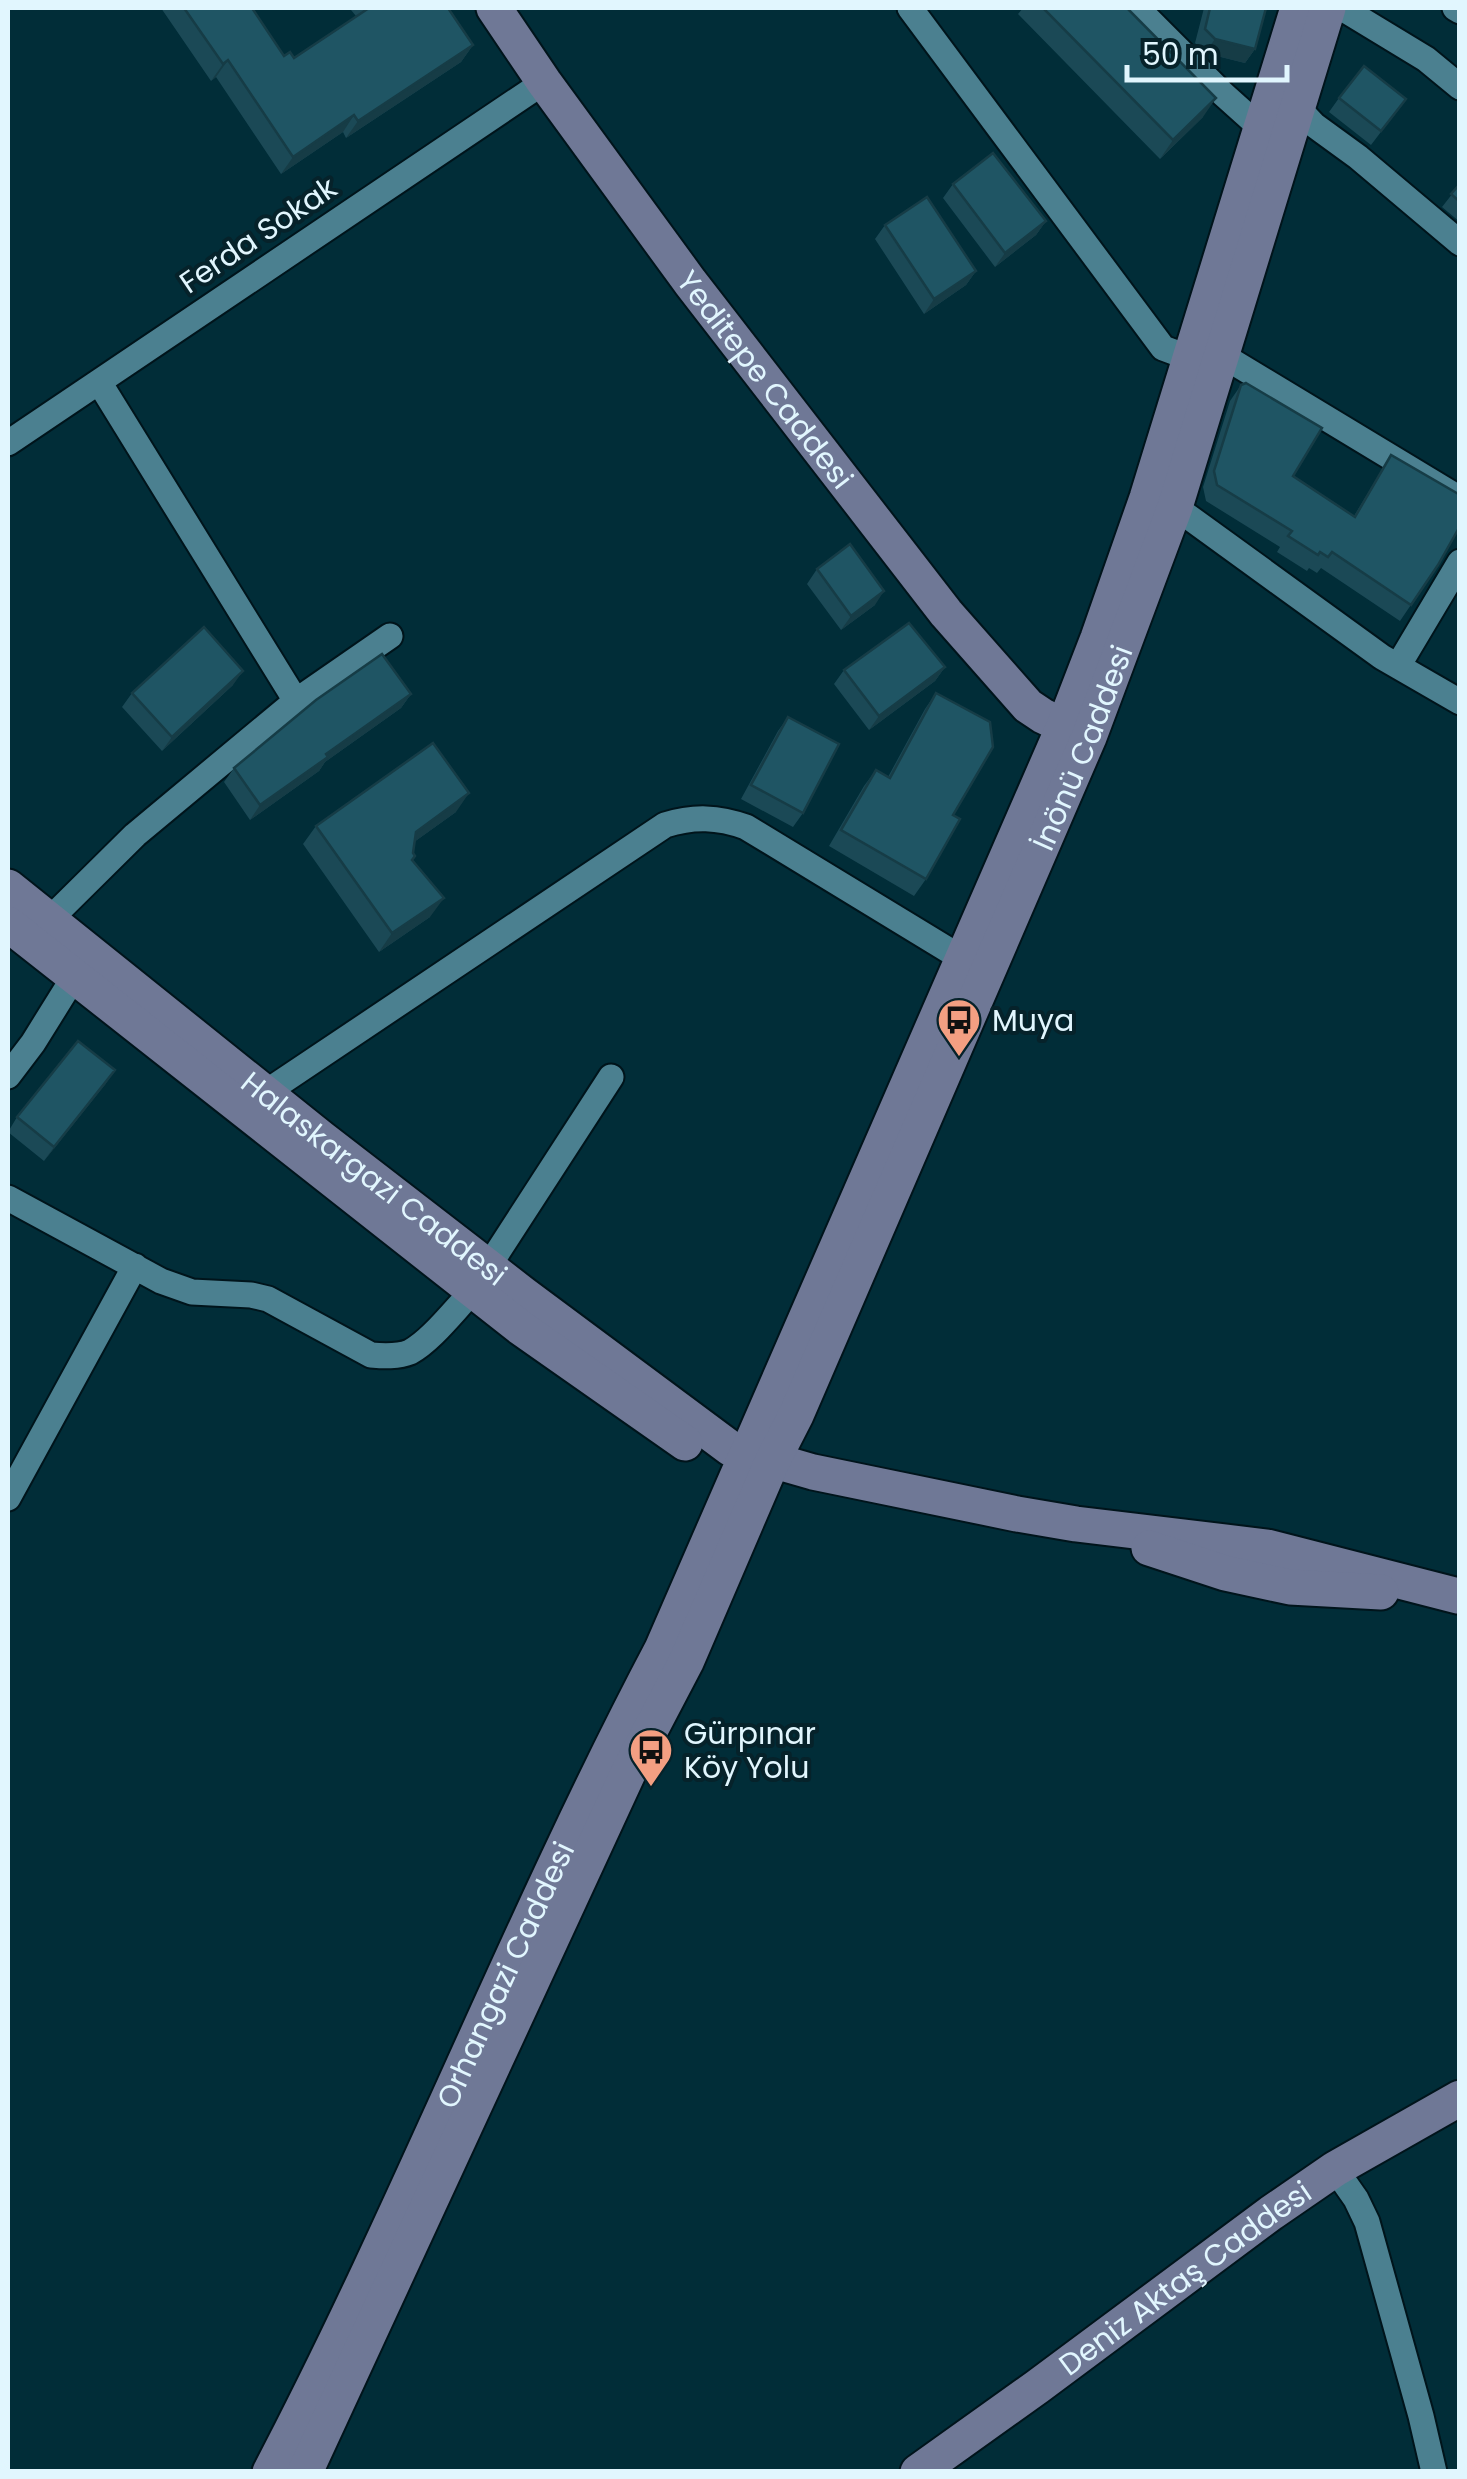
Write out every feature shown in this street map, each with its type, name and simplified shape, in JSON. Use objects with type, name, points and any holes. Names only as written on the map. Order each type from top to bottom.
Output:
[{"type":"main road","name":"Yeditepe Caddesi","points":[[494,8],[690,282],[946,613],[1028,706],[1064,726]]},
{"type":"main road","points":[[1030,841],[1064,726],[1110,644],[1161,502],[1277,111],[1298,8]]},
{"type":"main road","points":[[1277,111],[1328,8]]},
{"type":"main road","name":"İnönü Caddesi","points":[[1030,841],[1089,737],[1110,644]]},
{"type":"main road","name":"Orhangazi Caddesi","points":[[291,2464],[619,1761],[674,1655],[1030,841]]},
{"type":"main road","name":"Halaskargazi Caddesi","points":[[8,888],[29,928],[252,1101]]},
{"type":"main road","points":[[29,928],[74,977],[252,1101],[480,1279],[521,1328],[754,1471],[850,1480],[1076,1524],[1267,1547],[1459,1596]]},
{"type":"main road","name":"Deniz Aktaş Caddesi","points":[[918,2472],[1271,2212],[1335,2169],[1460,2098]]},
{"type":"street","points":[[910,8],[1163,348],[1205,356],[1460,498]]},
{"type":"street","points":[[1138,8],[1223,94],[1314,125],[1460,243]]},
{"type":"street","points":[[1342,8],[1426,59],[1460,87]]},
{"type":"street","name":"Ferda Sokak","points":[[8,443],[544,82]]},
{"type":"street","points":[[98,382],[296,702]]},
{"type":"street","points":[[1161,502],[1382,656],[1460,702]]},
{"type":"street","points":[[1398,666],[1460,562]]},
{"type":"street","points":[[29,928],[296,702],[390,636]]},
{"type":"street","points":[[252,1101],[665,825],[682,820],[715,818],[746,827],[975,965]]},
{"type":"street","points":[[8,1076],[74,977]]},
{"type":"street","points":[[8,1198],[161,1280],[192,1292],[250,1294],[268,1299],[371,1355],[408,1353],[424,1341],[480,1279],[611,1077]]},
{"type":"street","points":[[8,1498],[135,1266]]},
{"type":"street","points":[[1335,2169],[1367,2222],[1434,2472]]},
{"type":"building","points":[[184,8],[252,8],[284,56],[290,52],[294,58],[369,8],[448,8],[473,45],[358,121],[354,115],[293,157],[228,60],[223,64]]},
{"type":"building","points":[[1043,8],[1127,8],[1216,98],[1173,140]]},
{"type":"building","points":[[1210,8],[1266,8],[1255,49],[1215,39],[1205,29]]},
{"type":"building","points":[[1364,66],[1406,99],[1381,131],[1339,98]]},
{"type":"building","points":[[993,153],[1046,221],[1005,253],[953,184]]},
{"type":"building","points":[[1460,184],[1460,202],[1451,194]]},
{"type":"building","points":[[927,197],[976,271],[934,299],[885,225]]},
{"type":"building","points":[[1246,383],[1322,428],[1293,476],[1355,517],[1391,455],[1460,495],[1460,526],[1411,605],[1332,552],[1328,557],[1320,552],[1318,555],[1288,536],[1292,531],[1217,485],[1214,471],[1241,385]]},
{"type":"building","points":[[850,544],[884,591],[851,616],[817,569]]},
{"type":"building","points":[[909,623],[945,667],[879,716],[844,670]]},
{"type":"building","points":[[204,627],[243,671],[172,737],[132,693]]},
{"type":"building","points":[[382,654],[411,694],[260,805],[234,768],[316,700]]},
{"type":"building","points":[[936,693],[990,722],[993,747],[953,815],[960,819],[926,879],[841,830],[876,770],[890,778]]},
{"type":"building","points":[[788,717],[839,744],[803,813],[751,785]]},
{"type":"building","points":[[433,743],[469,793],[416,832],[412,860],[444,898],[392,933],[316,826]]},
{"type":"building","points":[[78,1041],[115,1070],[54,1147],[17,1117]]},
{"type":"place","name":"Muya","points":[[959,1058]]},
{"type":"place","name":"Gürpınar Köy Yolu","points":[[651,1788]]}]
